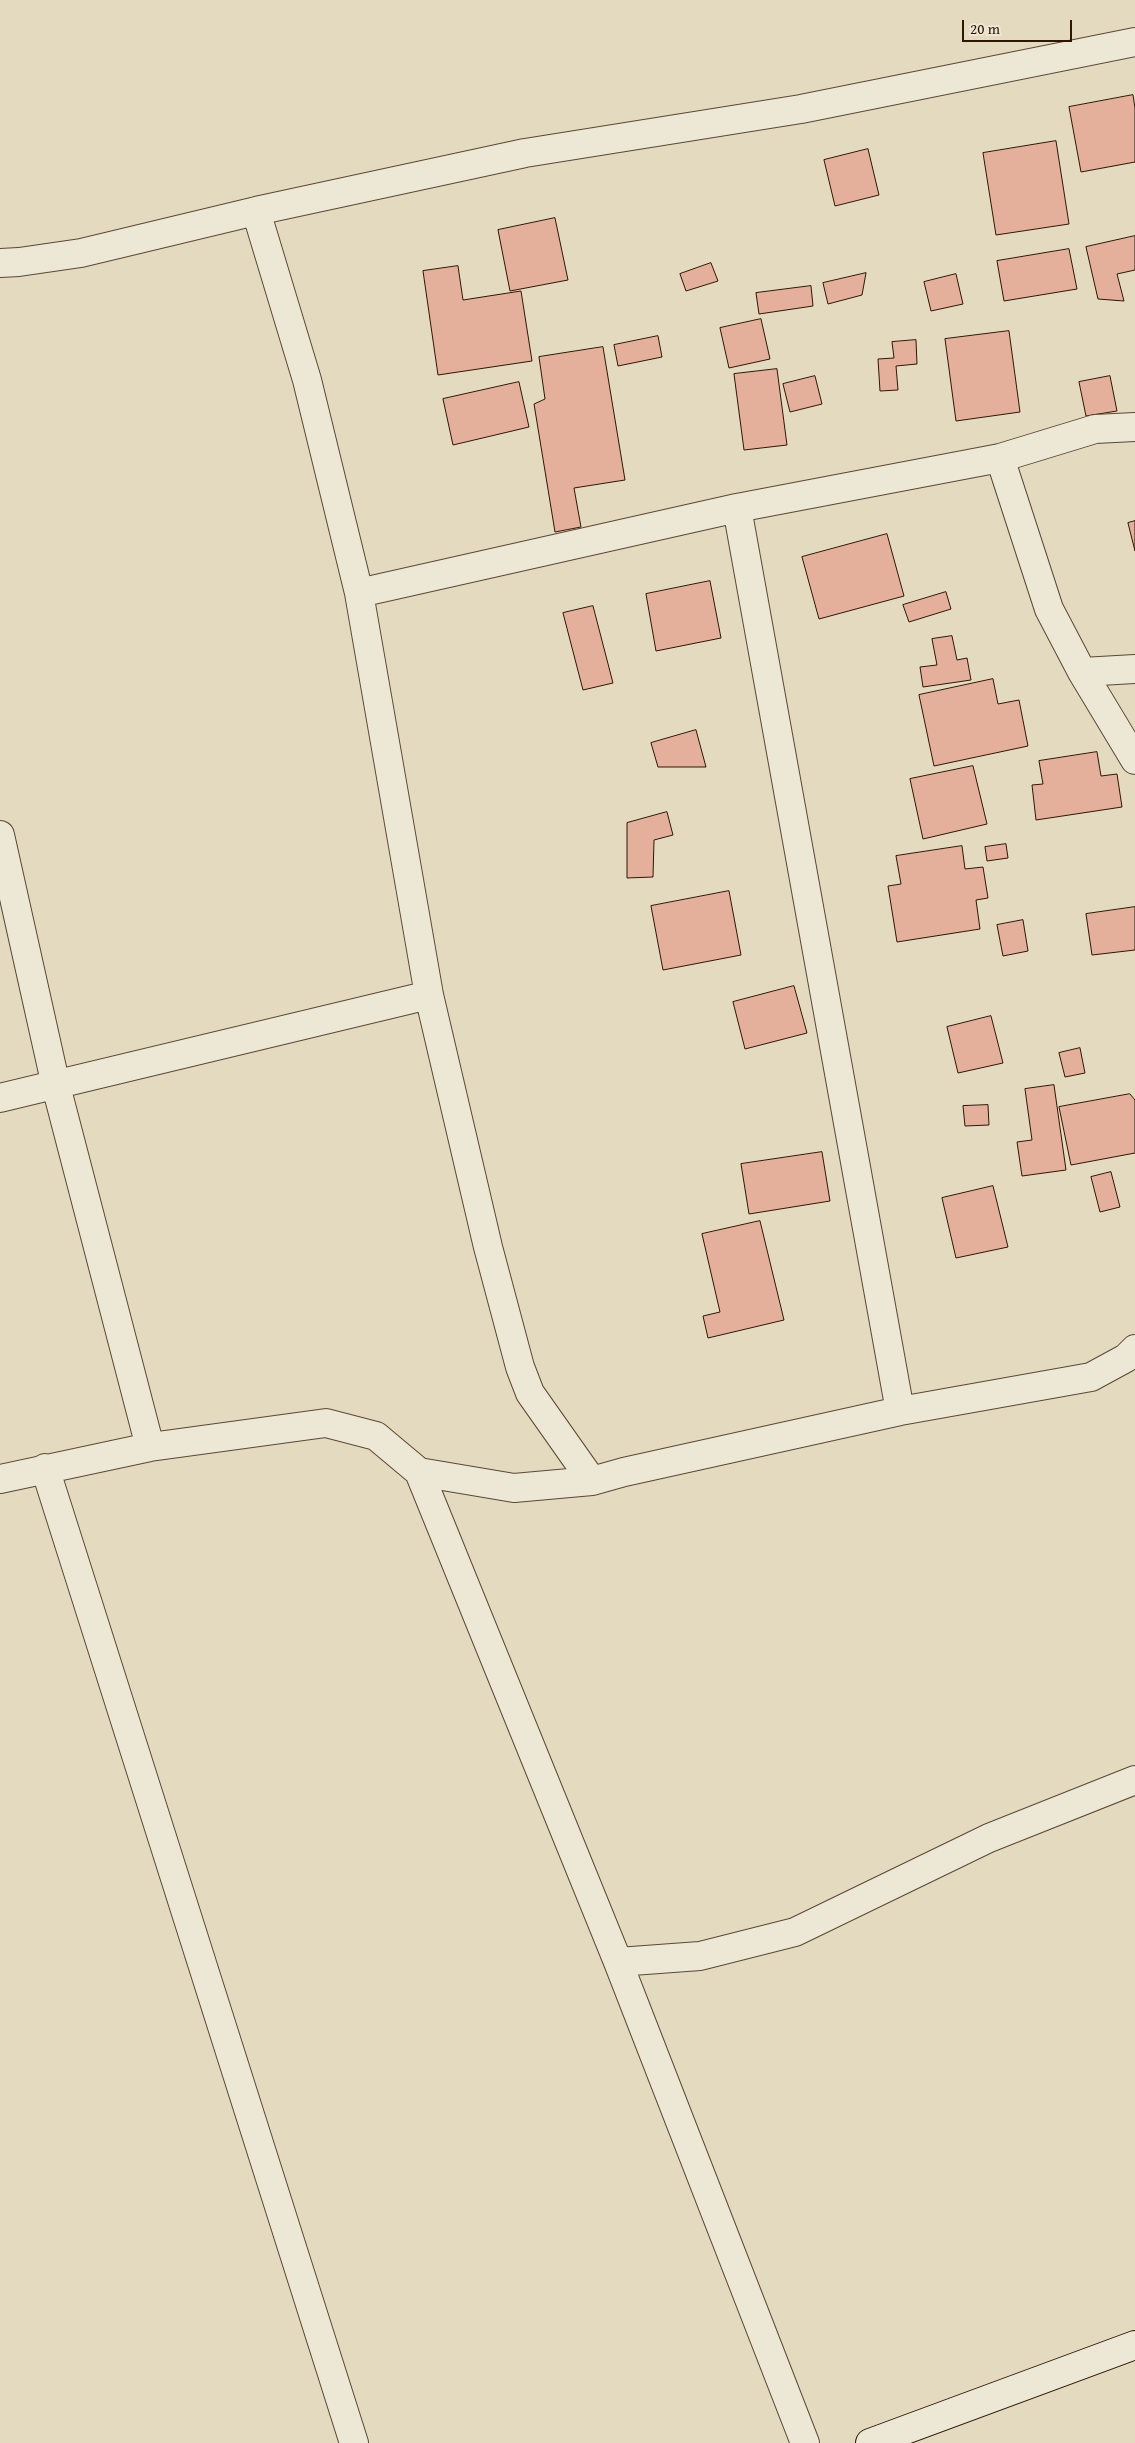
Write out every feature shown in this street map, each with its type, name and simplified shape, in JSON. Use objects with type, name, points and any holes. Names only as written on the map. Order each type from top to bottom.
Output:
[{"type":"street","points":[[0,263],[81,253],[256,211],[525,153],[802,109],[1135,42]]},
{"type":"street","points":[[256,211],[307,380],[358,593],[428,995],[488,1247],[520,1367],[530,1393],[543,1415],[592,1481]]},
{"type":"street","points":[[358,593],[737,508],[1000,458],[1095,429],[1135,428]]},
{"type":"street","points":[[1000,458],[1048,609],[1082,672],[1135,760]]},
{"type":"street","points":[[737,508],[900,1411]]},
{"type":"street","points":[[1082,672],[1135,669]]},
{"type":"street","points":[[0,835],[56,1086],[150,1447]]},
{"type":"street","points":[[0,1098],[428,995]]},
{"type":"street","points":[[420,1472],[514,1488],[592,1481],[624,1472],[900,1411],[1091,1377],[1126,1358],[1135,1349]]},
{"type":"street","points":[[0,1479],[150,1447],[326,1423],[376,1436],[420,1472],[618,1962],[805,2443]]},
{"type":"street","points":[[45,1468],[354,2443]]},
{"type":"street","points":[[618,1962],[700,1956],[795,1932],[989,1838],[1135,1780]]},
{"type":"street","points":[[870,2443],[1135,2345]]},
{"type":"building","points":[[1133,95],[1135,108],[1135,162],[1081,172],[1069,107]]},
{"type":"building","points":[[1056,141],[1069,224],[996,235],[983,153]]},
{"type":"building","points":[[868,149],[879,195],[835,206],[824,160]]},
{"type":"building","points":[[555,218],[568,280],[510,291],[498,230]]},
{"type":"building","points":[[1135,236],[1135,270],[1117,274],[1124,301],[1098,299],[1086,247]]},
{"type":"building","points":[[1069,249],[1077,289],[1004,301],[997,261]]},
{"type":"building","points":[[711,263],[718,281],[686,291],[680,274]]},
{"type":"building","points":[[458,266],[463,300],[521,291],[532,361],[438,375],[423,271]]},
{"type":"building","points":[[866,273],[862,295],[828,304],[823,283]]},
{"type":"building","points":[[956,274],[963,304],[931,311],[924,282]]},
{"type":"building","points":[[811,286],[813,306],[759,314],[756,293]]},
{"type":"building","points":[[761,319],[770,359],[729,368],[720,328]]},
{"type":"building","points":[[1009,331],[1020,412],[956,421],[945,339]]},
{"type":"building","points":[[658,336],[662,357],[618,366],[614,345]]},
{"type":"building","points":[[916,340],[917,364],[896,366],[898,390],[880,391],[878,359],[894,358],[892,342]]},
{"type":"building","points":[[603,347],[625,480],[574,488],[581,527],[555,532],[534,404],[545,399],[539,357]]},
{"type":"building","points":[[777,369],[787,445],[744,450],[734,374]]},
{"type":"building","points":[[815,376],[822,404],[790,412],[783,384]]},
{"type":"building","points":[[1110,376],[1117,411],[1086,416],[1079,382]]},
{"type":"building","points":[[519,382],[529,427],[453,445],[443,399]]},
{"type":"building","points":[[1135,521],[1135,551],[1128,523]]},
{"type":"building","points":[[887,534],[904,596],[819,619],[802,557]]},
{"type":"building","points":[[710,581],[721,638],[656,651],[646,594]]},
{"type":"building","points":[[946,592],[951,609],[909,622],[903,605]]},
{"type":"building","points":[[593,606],[613,683],[583,690],[563,613]]},
{"type":"building","points":[[952,636],[957,660],[967,658],[971,680],[923,687],[920,667],[937,665],[932,639]]},
{"type":"building","points":[[993,679],[998,704],[1019,700],[1028,746],[934,766],[919,695]]},
{"type":"building","points":[[696,730],[706,767],[658,767],[651,743]]},
{"type":"building","points":[[1097,752],[1101,776],[1117,774],[1122,807],[1036,820],[1032,785],[1043,784],[1039,761]]},
{"type":"building","points":[[973,766],[987,824],[923,839],[910,779]]},
{"type":"building","points":[[667,812],[673,835],[654,840],[653,877],[627,878],[627,823]]},
{"type":"building","points":[[1006,844],[1008,858],[987,861],[985,847]]},
{"type":"building","points":[[962,846],[965,869],[983,867],[988,898],[976,900],[980,929],[897,942],[888,886],[901,884],[896,856]]},
{"type":"building","points":[[729,891],[741,955],[663,970],[651,906]]},
{"type":"building","points":[[1135,907],[1135,950],[1092,955],[1086,914]]},
{"type":"building","points":[[1023,920],[1028,951],[1003,956],[997,925]]},
{"type":"building","points":[[794,986],[807,1033],[745,1049],[733,1002]]},
{"type":"building","points":[[991,1016],[1003,1063],[958,1073],[947,1027]]},
{"type":"building","points":[[1080,1048],[1085,1073],[1065,1077],[1059,1053]]},
{"type":"building","points":[[1054,1085],[1066,1170],[1022,1176],[1017,1142],[1032,1140],[1025,1089]]},
{"type":"building","points":[[1130,1094],[1135,1100],[1135,1153],[1071,1165],[1059,1107]]},
{"type":"building","points":[[988,1105],[989,1125],[965,1126],[963,1106]]},
{"type":"building","points":[[822,1152],[830,1201],[749,1214],[741,1164]]},
{"type":"building","points":[[1111,1172],[1120,1207],[1100,1212],[1091,1177]]},
{"type":"building","points":[[993,1186],[1008,1247],[956,1258],[942,1198]]},
{"type":"building","points":[[760,1221],[784,1320],[708,1338],[703,1316],[720,1312],[702,1234]]}]
